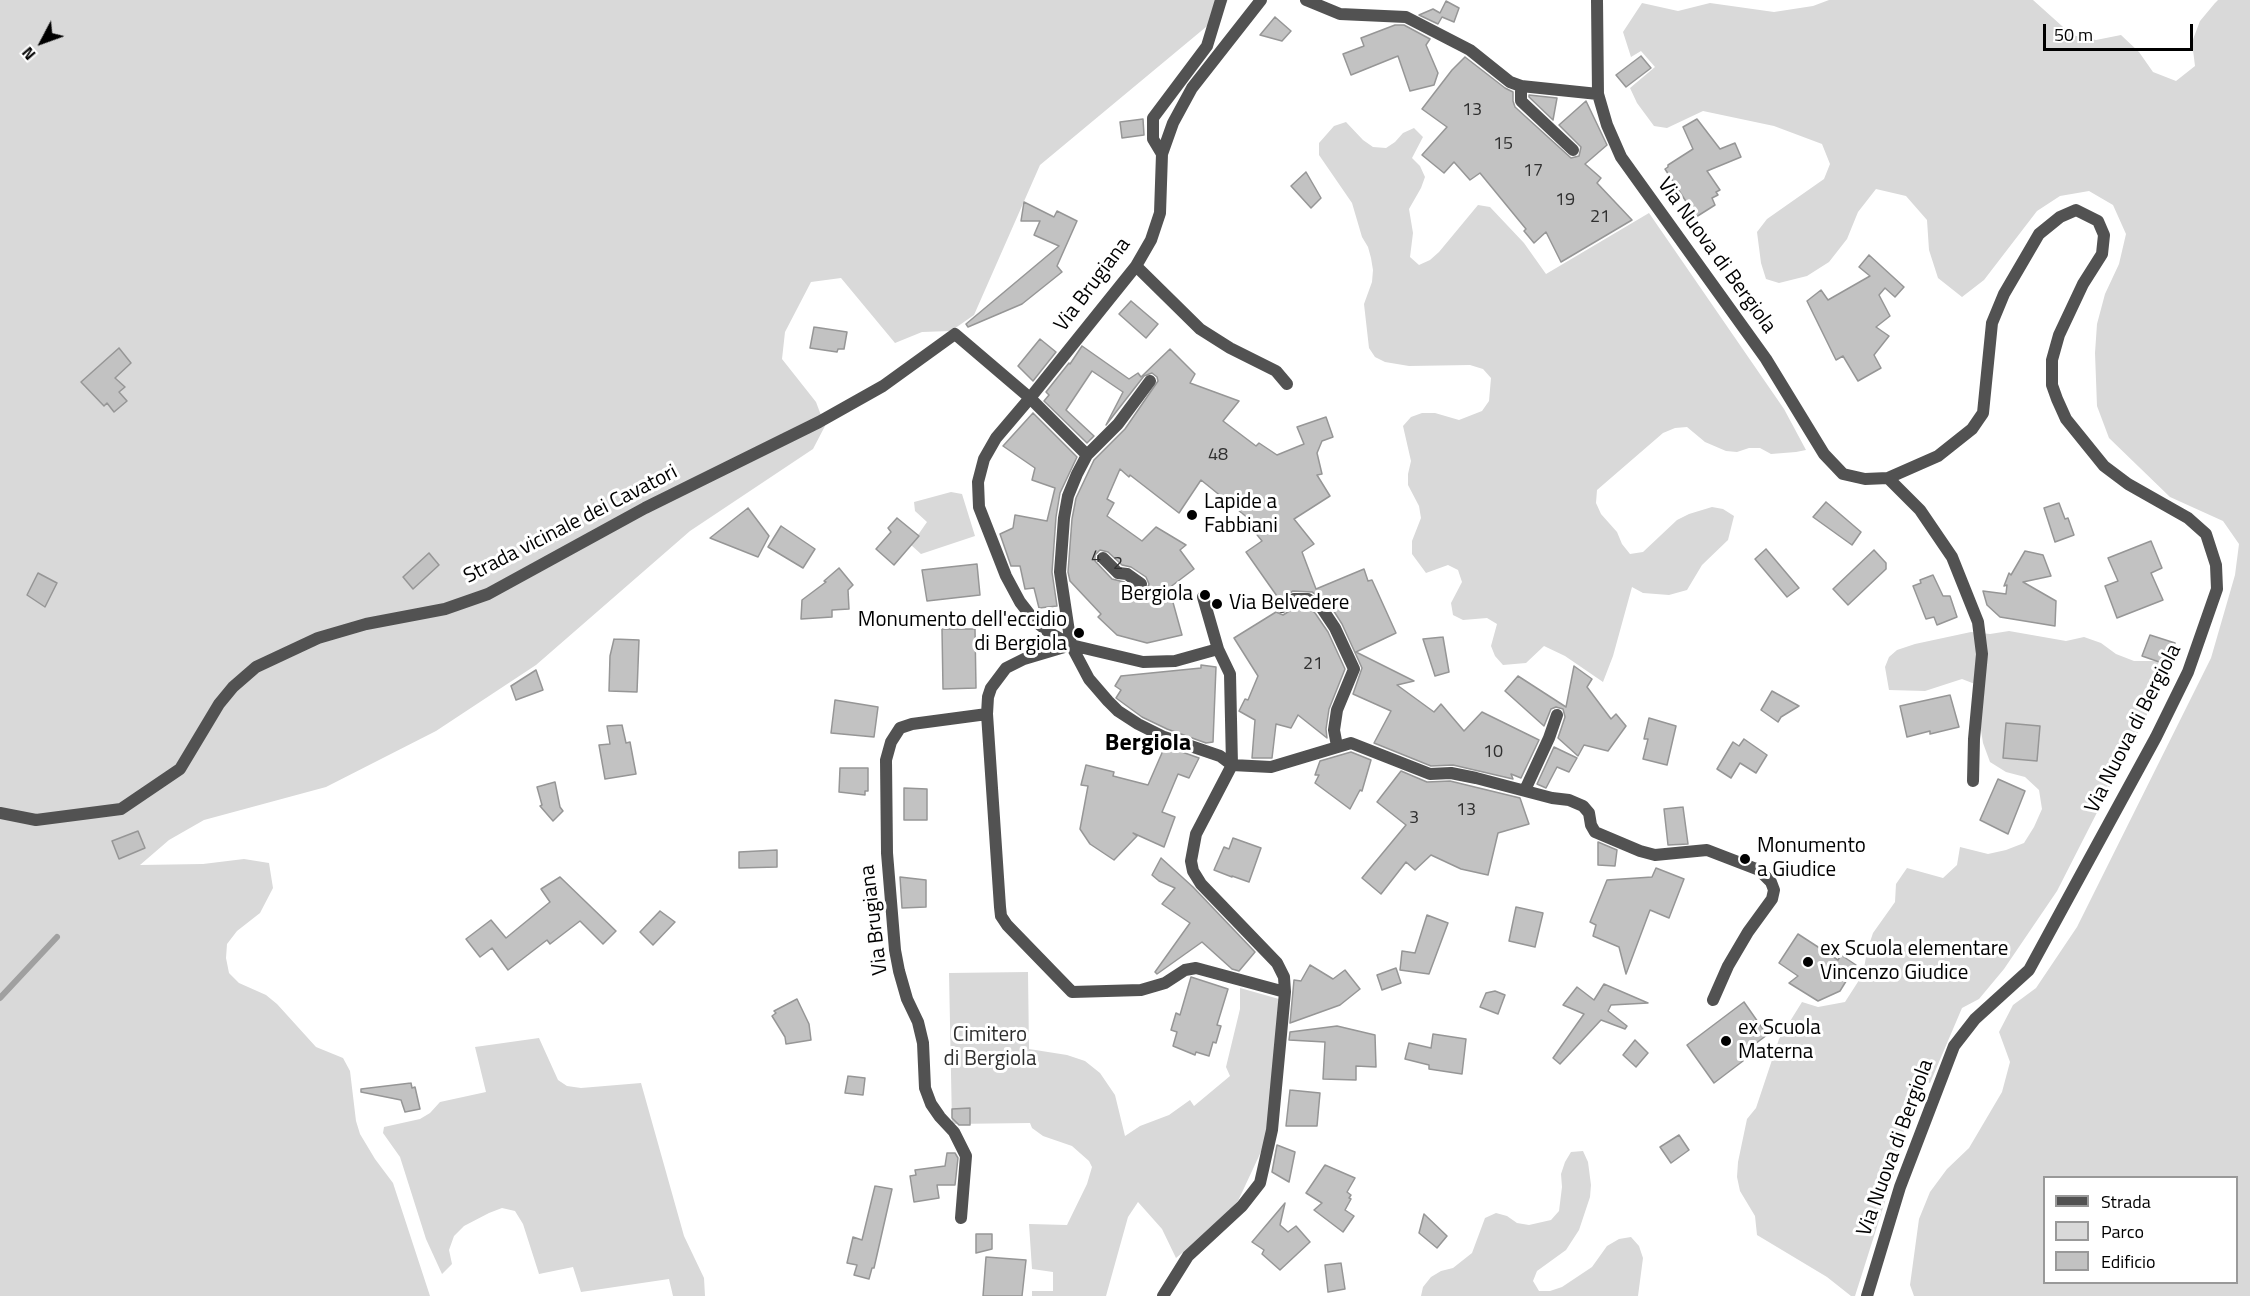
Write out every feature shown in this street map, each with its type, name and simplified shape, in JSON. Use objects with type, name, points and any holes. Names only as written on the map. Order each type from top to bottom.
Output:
[{"type":"street","points":[[1162,154],[1153,139],[1153,118],[1207,46],[1221,0]]},
{"type":"street","name":"Via Brugiana","points":[[1218,649],[1175,661],[1155,663],[1126,659],[1071,645],[1050,633],[1034,620],[1020,602],[1006,576],[980,507],[978,482],[984,459],[996,438],[1136,266],[1151,240],[1160,213],[1162,154],[1173,123],[1192,88],[1261,0]]},
{"type":"street","points":[[1306,0],[1340,14],[1406,17],[1470,50],[1510,82],[1521,86],[1598,94]]},
{"type":"street","name":"Via Nuova di Bergiola","points":[[1597,0],[1598,94],[1607,125],[1621,157],[1766,359],[1824,454],[1843,474],[1865,479],[1888,478],[1938,456],[1972,429],[1983,413],[1992,323],[2004,294],[2039,234],[2060,217],[2076,210],[2098,221],[2104,235],[2102,254],[2083,284],[2059,335],[2052,360],[2052,385],[2056,399],[2066,419],[2104,466],[2128,484],[2188,518],[2206,534],[2216,565],[2217,589],[2188,672],[2156,737],[2029,970],[1975,1019],[1954,1046],[1900,1187],[1867,1296]]},
{"type":"street","points":[[1521,86],[1521,101],[1573,150]]},
{"type":"street","points":[[1136,266],[1200,329],[1230,348],[1276,371],[1287,384]]},
{"type":"street","name":"Strada vicinale dei Cavatori","points":[[0,813],[36,820],[122,809],[180,769],[219,704],[233,687],[256,667],[318,638],[366,624],[445,609],[488,594],[645,508],[819,422],[883,386],[955,334],[1030,398]]},
{"type":"street","name":"Via Brugiana","points":[[1150,381],[1118,424],[1087,455],[1068,496],[1059,560],[1061,590],[1071,645],[1089,678],[1118,711],[1164,737],[1220,756],[1232,765]]},
{"type":"street","points":[[1030,398],[1087,455]]},
{"type":"street","points":[[1888,478],[1920,510],[1952,557],[1978,622],[1982,654],[1974,739],[1973,781]]},
{"type":"street","points":[[1103,558],[1118,573],[1127,574],[1141,584]]},
{"type":"street","points":[[1163,1296],[1188,1256],[1242,1206],[1260,1183],[1272,1130],[1285,992],[1284,977],[1277,963],[1201,884],[1193,871],[1191,861],[1196,834],[1232,765],[1230,674],[1218,649],[1203,597]]},
{"type":"street","points":[[1282,607],[1294,599],[1308,599],[1321,607],[1335,628],[1354,669],[1337,710],[1334,730],[1336,746]]},
{"type":"street","points":[[1071,645],[1024,659],[1006,668],[991,688],[987,714],[1001,916],[1007,926],[1072,992],[1141,990],[1165,983],[1185,970],[1196,968],[1285,992]]},
{"type":"street","name":"Via Brugiana","points":[[961,1218],[966,1156],[954,1132],[939,1117],[931,1104],[925,1088],[923,1043],[918,1022],[901,980],[895,950],[887,853],[886,760],[891,742],[900,729],[912,724],[987,714]]},
{"type":"street","points":[[1525,790],[1557,715]]},
{"type":"street","points":[[1232,765],[1270,767],[1301,760],[1336,746],[1351,743],[1430,774],[1459,775],[1552,798],[1569,800],[1583,806],[1589,813],[1591,825],[1596,832],[1640,851],[1655,855],[1707,850],[1759,870],[1771,882],[1774,890],[1772,899],[1748,932],[1728,966],[1713,1000]]},
{"type":"green space","points":[[0,0],[1228,0],[1218,17],[1040,165],[974,315],[951,331],[922,332],[895,343],[841,278],[811,282],[785,332],[782,359],[816,402],[825,426],[813,449],[690,531],[536,665],[436,731],[326,787],[204,820],[169,840],[140,865],[203,864],[244,859],[269,863],[273,888],[260,913],[237,931],[227,944],[226,958],[229,973],[239,983],[266,995],[277,1004],[316,1047],[343,1058],[350,1071],[356,1121],[360,1134],[393,1183],[430,1296],[0,1296]]},
{"type":"green space","points":[[1829,0],[2033,0],[2072,35],[2096,40],[2121,35],[2139,52],[2153,72],[2176,81],[2195,66],[2192,42],[2200,21],[2215,3],[2218,0],[2250,0],[2250,1296],[1914,1296],[1910,1285],[1919,1219],[1930,1192],[1947,1169],[1969,1148],[2002,1092],[2010,1062],[1999,1032],[2013,1005],[2036,988],[2077,927],[2211,658],[2235,575],[2239,544],[2223,521],[2170,497],[2109,438],[2097,406],[2095,353],[2097,324],[2105,294],[2119,264],[2126,234],[2113,205],[2089,191],[2060,196],[2037,211],[1984,280],[1962,297],[1938,278],[1929,250],[1927,220],[1906,196],[1876,189],[1858,212],[1847,239],[1829,262],[1807,276],[1779,283],[1766,279],[1761,263],[1757,232],[1767,219],[1824,179],[1830,164],[1822,144],[1774,126],[1703,111],[1667,128],[1654,126],[1637,103],[1630,88],[1655,67],[1641,51],[1631,57],[1623,32],[1642,3],[1678,11],[1710,3],[1774,12],[1813,6]]},
{"type":"green space","points":[[1346,122],[1373,147],[1386,148],[1403,133],[1414,128],[1423,137],[1412,158],[1420,166],[1425,177],[1409,209],[1413,233],[1410,257],[1419,265],[1430,260],[1439,252],[1478,205],[1490,207],[1524,243],[1546,274],[1649,213],[1784,409],[1806,450],[1771,454],[1760,448],[1749,448],[1737,452],[1726,451],[1705,442],[1687,427],[1675,428],[1663,433],[1597,490],[1596,503],[1601,514],[1617,532],[1622,544],[1630,554],[1643,552],[1677,520],[1689,514],[1712,507],[1723,509],[1734,516],[1728,540],[1702,565],[1687,590],[1669,595],[1643,593],[1632,587],[1613,656],[1603,682],[1565,656],[1544,646],[1526,663],[1503,665],[1495,656],[1491,646],[1497,624],[1487,618],[1463,620],[1453,615],[1451,603],[1462,582],[1458,570],[1448,565],[1426,573],[1412,554],[1412,541],[1421,518],[1419,506],[1408,485],[1411,461],[1403,426],[1411,417],[1422,413],[1435,413],[1459,420],[1482,411],[1489,401],[1491,378],[1483,369],[1470,365],[1409,366],[1385,362],[1375,357],[1369,348],[1364,304],[1372,282],[1371,258],[1352,203],[1319,155],[1319,143],[1334,126]]},
{"type":"green space","points":[[951,492],[962,494],[975,536],[921,554],[911,545],[927,522],[915,511],[914,502]]},
{"type":"green space","points":[[2009,631],[2066,641],[2084,637],[2101,643],[2116,654],[2134,661],[2154,661],[2172,657],[2162,685],[2057,891],[2004,969],[1979,999],[1962,1008],[1930,1083],[1916,1079],[1903,1119],[1904,1133],[1895,1170],[1855,1296],[1851,1296],[1827,1277],[1757,1235],[1755,1216],[1740,1191],[1737,1177],[1747,1119],[1756,1108],[1779,1039],[1802,1002],[1818,1007],[1845,1002],[1863,974],[1873,933],[1895,902],[1896,884],[1907,868],[1943,878],[1957,865],[1960,847],[1988,854],[2006,850],[2024,843],[2034,827],[2042,809],[2039,790],[2025,777],[2006,772],[1990,762],[1983,743],[1980,724],[1980,686],[1962,679],[1925,691],[1889,690],[1885,667],[1889,657],[1897,650],[1915,644],[1971,632],[1990,634]]},
{"type":"green space","name":"Cimitero di Bergiola","points":[[1028,972],[1029,1049],[1067,1055],[1085,1061],[1100,1073],[1115,1095],[1125,1136],[1140,1126],[1169,1115],[1190,1100],[1194,1106],[1230,1076],[1226,1067],[1240,1009],[1240,988],[1279,999],[1266,1141],[1238,1201],[1215,1226],[1176,1258],[1162,1229],[1138,1202],[1128,1217],[1106,1296],[1032,1296],[1032,1291],[1053,1291],[1053,1272],[1032,1269],[1029,1224],[1067,1225],[1087,1184],[1092,1167],[1089,1161],[1072,1146],[1043,1136],[1032,1128],[1030,1123],[952,1124],[949,973]]},
{"type":"green space","points":[[539,1038],[558,1080],[567,1086],[581,1088],[641,1083],[684,1236],[704,1278],[705,1296],[673,1296],[669,1279],[581,1292],[573,1267],[539,1274],[523,1224],[515,1211],[502,1208],[464,1226],[454,1236],[449,1250],[452,1264],[442,1274],[426,1239],[400,1157],[383,1133],[384,1127],[420,1119],[430,1113],[440,1102],[486,1092],[475,1047]]},
{"type":"green space","points":[[1583,1151],[1588,1162],[1591,1185],[1590,1197],[1579,1230],[1566,1250],[1537,1271],[1533,1281],[1539,1291],[1550,1291],[1562,1287],[1592,1267],[1607,1246],[1619,1239],[1631,1237],[1639,1246],[1643,1258],[1638,1296],[1421,1296],[1423,1287],[1431,1277],[1453,1268],[1472,1253],[1485,1218],[1496,1213],[1507,1216],[1517,1223],[1529,1225],[1551,1220],[1559,1211],[1561,1174],[1565,1162],[1571,1152]]},
{"type":"building","points":[[1446,1],[1459,8],[1454,22],[1442,17],[1438,24],[1419,15],[1433,9],[1440,13]]},
{"type":"building","points":[[1275,17],[1291,31],[1282,41],[1260,35]]},
{"type":"building","points":[[1395,25],[1404,25],[1430,39],[1426,45],[1438,73],[1434,85],[1410,91],[1398,56],[1351,75],[1343,54],[1364,46],[1361,38]]},
{"type":"building","points":[[1641,56],[1651,68],[1626,87],[1616,75]]},
{"type":"building","points":[[1465,57],[1513,92],[1515,107],[1571,158],[1579,156],[1581,147],[1559,125],[1586,101],[1607,145],[1585,164],[1601,178],[1597,183],[1632,220],[1561,262],[1546,232],[1534,243],[1524,231],[1526,229],[1480,173],[1470,180],[1454,162],[1444,173],[1422,155],[1447,127],[1422,109]]},
{"type":"building","points":[[1529,95],[1557,98],[1553,120],[1529,97]]},
{"type":"building","points":[[1143,119],[1144,135],[1122,138],[1120,122]]},
{"type":"building","points":[[1697,119],[1720,149],[1735,143],[1741,157],[1707,171],[1720,190],[1716,192],[1718,195],[1712,198],[1715,205],[1696,217],[1665,169],[1693,149],[1683,127]]},
{"type":"building","points":[[1306,172],[1321,198],[1311,208],[1291,186]]},
{"type":"building","points":[[1024,202],[1054,217],[1057,211],[1077,221],[1057,266],[1062,272],[1022,304],[968,327],[966,324],[1059,246],[1034,235],[1040,221],[1021,221]]},
{"type":"building","points":[[1869,255],[1904,287],[1895,297],[1885,288],[1879,295],[1890,316],[1876,327],[1889,336],[1874,355],[1881,368],[1858,381],[1843,356],[1836,360],[1807,301],[1821,290],[1828,300],[1870,276],[1859,267]]},
{"type":"building","points":[[1131,301],[1158,324],[1146,338],[1119,314]]},
{"type":"building","points":[[814,327],[847,332],[844,349],[838,349],[837,352],[810,348]]},
{"type":"building","points":[[1040,339],[1056,352],[1033,381],[1018,366]]},
{"type":"building","points":[[1082,346],[1129,379],[1138,373],[1141,377],[1170,349],[1195,374],[1190,383],[1239,401],[1223,421],[1256,446],[1259,443],[1277,455],[1304,444],[1297,427],[1326,417],[1333,437],[1322,441],[1317,453],[1322,474],[1317,475],[1330,496],[1294,519],[1314,544],[1302,552],[1316,589],[1364,569],[1368,581],[1372,580],[1396,633],[1356,652],[1414,681],[1397,685],[1434,712],[1441,704],[1464,731],[1482,712],[1539,740],[1521,778],[1511,774],[1513,779],[1453,765],[1431,766],[1374,743],[1391,711],[1353,694],[1362,668],[1342,624],[1328,602],[1312,592],[1293,591],[1279,599],[1246,552],[1262,541],[1254,531],[1259,527],[1201,480],[1179,513],[1120,469],[1107,499],[1114,503],[1107,516],[1142,541],[1156,527],[1186,545],[1180,550],[1194,569],[1169,588],[1182,635],[1147,643],[1117,635],[1098,617],[1101,614],[1070,581],[1068,572],[1072,519],[1076,498],[1094,460],[1125,429],[1158,381],[1152,373],[1144,376],[1106,425],[1123,392],[1092,371],[1066,410],[1094,436],[1087,443],[1044,401],[1049,395],[1046,392]],"holes":[[[1100,550],[1108,552],[1122,565],[1131,567],[1146,577],[1149,584],[1147,589],[1140,592],[1124,582],[1112,579],[1095,561],[1095,555]]]},
{"type":"building","points":[[119,348],[131,363],[115,378],[125,387],[119,392],[127,401],[114,412],[107,403],[104,406],[81,382]]},
{"type":"building","points":[[1033,413],[1077,457],[1060,493],[1056,517],[1052,572],[1057,606],[1039,608],[1034,588],[1025,589],[1020,566],[1011,566],[1000,534],[1013,528],[1015,515],[1047,521],[1055,488],[1032,480],[1035,468],[1003,446]]},
{"type":"building","points":[[1826,502],[1861,532],[1852,545],[1813,517]]},
{"type":"building","points":[[2059,503],[2074,535],[2055,542],[2044,508]]},
{"type":"building","points":[[748,508],[769,536],[758,557],[710,538]]},
{"type":"building","points":[[897,518],[919,536],[894,565],[876,549],[891,532],[888,528]]},
{"type":"building","points":[[781,526],[815,549],[803,568],[768,547]]},
{"type":"building","points":[[2151,541],[2162,568],[2151,573],[2163,600],[2117,618],[2105,586],[2118,581],[2108,558]]},
{"type":"building","points":[[1766,549],[1799,588],[1787,597],[1755,559]]},
{"type":"building","points":[[1874,550],[1886,563],[1886,569],[1848,605],[1833,589]]},
{"type":"building","points":[[2025,551],[2043,555],[2051,576],[2023,582],[2056,601],[2055,626],[2000,617],[1987,605],[1983,591],[2006,594],[2007,585],[2004,586],[2009,573],[2011,575]]},
{"type":"building","points":[[429,553],[439,565],[413,589],[403,577]]},
{"type":"building","points":[[977,564],[980,595],[927,601],[922,570]]},
{"type":"building","points":[[839,568],[853,585],[848,590],[849,609],[832,610],[832,617],[801,619],[802,600],[826,582],[824,581]]},
{"type":"building","points":[[38,573],[57,583],[45,607],[27,595]]},
{"type":"building","points":[[1933,575],[1943,596],[1950,596],[1957,617],[1937,625],[1934,617],[1926,619],[1913,586],[1921,583],[1920,580]]},
{"type":"building","points":[[1296,607],[1306,607],[1315,613],[1328,632],[1345,669],[1329,709],[1327,738],[1298,715],[1291,728],[1276,724],[1272,758],[1252,758],[1255,720],[1239,711],[1245,699],[1248,700],[1258,676],[1234,638],[1276,612],[1283,615]]},
{"type":"building","points":[[942,629],[975,629],[976,688],[943,689]]},
{"type":"building","points":[[2150,635],[2175,643],[2168,665],[2142,656]]},
{"type":"building","points":[[1443,637],[1449,672],[1435,676],[1423,639]]},
{"type":"building","points":[[614,639],[639,640],[637,692],[609,691],[610,656]]},
{"type":"building","points":[[1201,665],[1216,667],[1213,742],[1206,743],[1167,729],[1142,717],[1116,698],[1121,690],[1115,686],[1121,676],[1201,668]]},
{"type":"building","points":[[1574,666],[1592,679],[1587,687],[1611,719],[1616,714],[1626,726],[1608,751],[1584,745],[1578,756],[1558,738],[1565,717],[1563,709],[1556,707],[1551,709],[1544,726],[1505,691],[1518,676],[1566,707]]},
{"type":"building","points":[[536,670],[543,690],[516,700],[511,686]]},
{"type":"building","points":[[1772,691],[1799,706],[1781,717],[1778,722],[1761,710]]},
{"type":"building","points":[[1950,695],[1959,727],[1907,737],[1900,706]]},
{"type":"building","points":[[835,700],[878,707],[874,737],[831,733]]},
{"type":"building","points":[[1649,718],[1676,726],[1667,765],[1643,759],[1648,739],[1644,739]]},
{"type":"building","points":[[2006,723],[2040,726],[2037,761],[2003,758]]},
{"type":"building","points":[[622,725],[626,743],[630,742],[636,774],[605,779],[599,745],[610,744],[607,726]]},
{"type":"building","points":[[1744,739],[1767,755],[1756,773],[1740,763],[1731,778],[1717,769],[1733,742],[1739,746]]},
{"type":"building","points":[[1165,746],[1199,758],[1189,778],[1178,774],[1162,812],[1175,817],[1164,847],[1133,833],[1137,836],[1114,860],[1090,844],[1080,829],[1088,786],[1081,785],[1086,765],[1114,772],[1113,776],[1148,785]]},
{"type":"building","points":[[1554,747],[1577,758],[1569,772],[1557,767],[1546,788],[1537,784]]},
{"type":"building","points":[[1351,752],[1371,760],[1362,791],[1360,790],[1350,809],[1315,783],[1319,775],[1315,775],[1320,761]]},
{"type":"building","points":[[840,768],[868,768],[868,791],[865,791],[865,795],[839,792]]},
{"type":"building","points":[[1401,771],[1427,782],[1450,781],[1520,798],[1529,824],[1498,833],[1488,875],[1461,869],[1431,855],[1415,870],[1406,862],[1381,894],[1362,878],[1406,825],[1377,802]]},
{"type":"building","points":[[1998,779],[2025,791],[2008,834],[1980,820]]},
{"type":"building","points":[[555,782],[560,807],[563,811],[553,821],[540,806],[542,805],[537,787]]},
{"type":"building","points":[[904,788],[927,789],[927,820],[904,820]]},
{"type":"building","points":[[1683,807],[1688,844],[1668,845],[1664,809]]},
{"type":"building","points":[[138,831],[145,848],[119,859],[112,841]]},
{"type":"building","points":[[1233,838],[1261,848],[1249,882],[1214,870],[1224,847],[1229,849]]},
{"type":"building","points":[[1598,842],[1617,850],[1615,866],[1598,865]]},
{"type":"building","points":[[777,850],[777,867],[739,868],[739,852]]},
{"type":"building","points":[[1161,858],[1193,887],[1255,952],[1239,971],[1232,969],[1202,942],[1157,974],[1155,972],[1190,923],[1162,904],[1175,888],[1152,875]]},
{"type":"building","points":[[1656,868],[1684,879],[1669,918],[1650,910],[1626,974],[1619,947],[1593,936],[1596,925],[1590,922],[1607,880],[1652,877]]},
{"type":"building","points":[[560,877],[616,931],[603,944],[580,921],[550,944],[547,940],[508,970],[492,948],[480,957],[466,939],[491,920],[506,938],[550,902],[541,889]]},
{"type":"building","points":[[900,877],[926,880],[926,907],[902,908]]},
{"type":"building","points":[[1516,907],[1543,913],[1535,947],[1509,941]]},
{"type":"building","points":[[660,911],[675,922],[653,945],[640,932]]},
{"type":"building","points":[[1427,915],[1448,923],[1429,974],[1400,970],[1402,951],[1415,953]]},
{"type":"building","name":"ex Scuola elementare Vincenzo Giudice","points":[[1798,934],[1838,960],[1841,955],[1856,965],[1840,991],[1818,1001],[1789,983],[1798,976],[1779,963]]},
{"type":"building","points":[[1310,965],[1333,979],[1345,970],[1360,989],[1340,1005],[1290,1023],[1294,980],[1301,981]]},
{"type":"building","points":[[1396,968],[1401,983],[1382,990],[1377,975]]},
{"type":"building","points":[[1191,977],[1228,989],[1217,1025],[1221,1026],[1209,1056],[1196,1052],[1195,1055],[1173,1046],[1177,1032],[1171,1030],[1176,1013],[1180,1015]]},
{"type":"building","points":[[1604,984],[1648,1003],[1611,1005],[1608,1011],[1627,1026],[1625,1029],[1601,1020],[1560,1064],[1553,1058],[1584,1014],[1563,1005],[1577,987],[1594,1000]]},
{"type":"building","points":[[1495,991],[1505,995],[1498,1014],[1480,1007],[1486,993]]},
{"type":"building","points":[[797,999],[809,1024],[811,1040],[786,1044],[785,1037],[772,1016],[776,1013],[774,1011]]},
{"type":"building","name":"ex Scuola Materna","points":[[1744,1002],[1767,1035],[1739,1056],[1743,1061],[1714,1083],[1687,1045]]},
{"type":"building","points":[[1337,1026],[1375,1035],[1376,1067],[1356,1066],[1356,1080],[1323,1079],[1325,1042],[1289,1040],[1290,1032]]},
{"type":"building","points":[[1433,1034],[1466,1039],[1462,1074],[1429,1069],[1429,1065],[1405,1059],[1409,1043],[1431,1048]]},
{"type":"building","points":[[1635,1040],[1648,1053],[1636,1067],[1623,1055]]},
{"type":"building","points":[[848,1076],[865,1078],[863,1095],[845,1093]]},
{"type":"building","points":[[411,1083],[412,1088],[415,1087],[420,1109],[405,1112],[401,1100],[361,1092],[361,1089]]},
{"type":"building","points":[[1290,1090],[1320,1093],[1317,1126],[1286,1126]]},
{"type":"building","points":[[970,1108],[970,1125],[959,1125],[952,1118],[952,1109]]},
{"type":"building","points":[[1679,1135],[1689,1150],[1671,1163],[1660,1147]]},
{"type":"building","points":[[1277,1145],[1295,1152],[1289,1182],[1272,1172]]},
{"type":"building","points":[[947,1153],[955,1153],[958,1158],[955,1185],[937,1185],[939,1198],[914,1202],[910,1176],[916,1175],[915,1170],[945,1166]]},
{"type":"building","points":[[1325,1165],[1355,1178],[1347,1192],[1351,1195],[1349,1198],[1351,1199],[1345,1210],[1354,1216],[1343,1232],[1314,1210],[1322,1203],[1306,1193]]},
{"type":"building","points":[[875,1186],[892,1189],[874,1268],[872,1268],[869,1279],[854,1275],[857,1265],[847,1263],[853,1237],[862,1240]]},
{"type":"building","points":[[1285,1203],[1280,1225],[1288,1232],[1296,1226],[1310,1242],[1280,1270],[1262,1254],[1264,1250],[1252,1242]]},
{"type":"building","points":[[1424,1214],[1447,1236],[1437,1248],[1419,1233]]},
{"type":"building","points":[[976,1234],[992,1234],[992,1249],[976,1253]]},
{"type":"building","points":[[986,1257],[1026,1260],[1022,1296],[983,1296]]},
{"type":"building","points":[[1341,1263],[1345,1289],[1328,1292],[1325,1265]]},
{"type":"waterway","points":[[0,998],[57,937]]},
{"type":"place","name":"Lapide a Fabbiani","points":[[1192,515]]},
{"type":"place","name":"Bergiola","points":[[1205,595]]},
{"type":"place","name":"Via Belvedere","points":[[1217,604]]},
{"type":"place","name":"Monumento dell'eccidio di Bergiola","points":[[1079,633]]},
{"type":"place","name":"Monumento a Giudice","points":[[1745,859]]},
{"type":"place","name":"ex Scuola elementare Vincenzo Giudice","points":[[1808,962]]},
{"type":"place","name":"ex Scuola Materna","points":[[1726,1041]]},
{"type":"district","name":"Bergiola","points":[[1148,744]]}]
